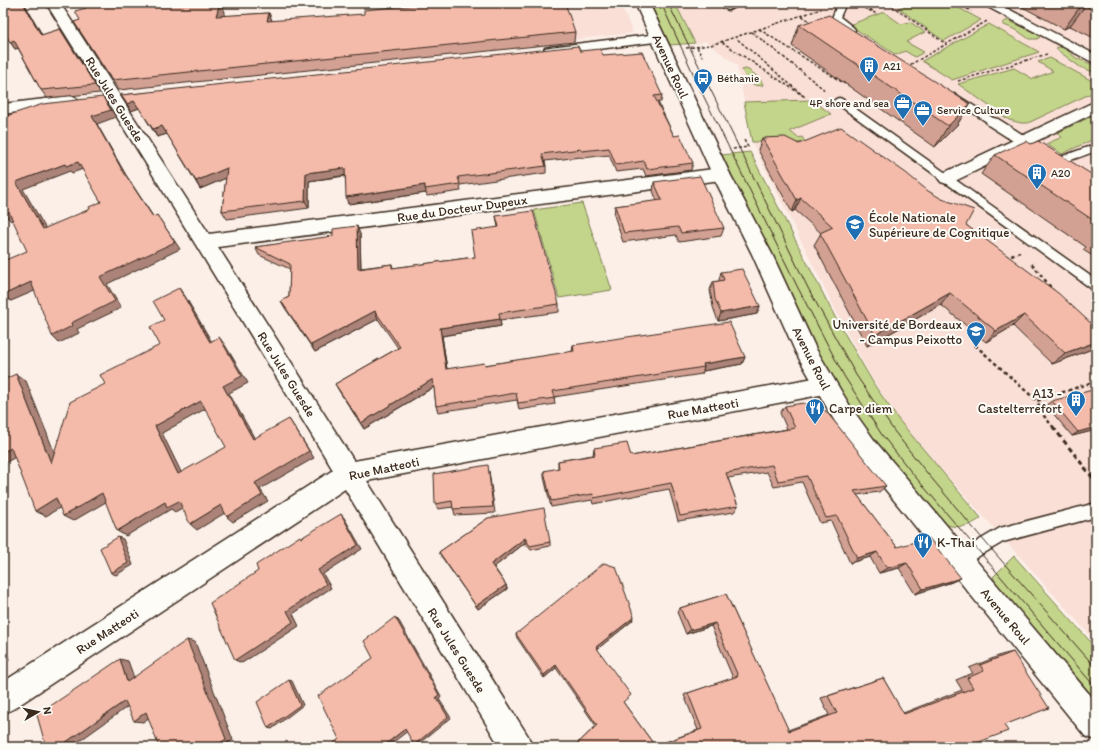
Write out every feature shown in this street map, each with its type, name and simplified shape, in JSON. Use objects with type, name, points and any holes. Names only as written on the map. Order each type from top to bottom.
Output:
[{"type":"street","name":"Rue Jules Guesde","points":[[53,3],[106,97],[204,242],[517,747]]},
{"type":"street","name":"Avenue Roul","points":[[642,3],[721,174],[762,254],[807,353],[825,385],[867,449],[1096,725]]},
{"type":"street","points":[[988,3],[1096,60]]},
{"type":"street","points":[[536,52],[658,38]]},
{"type":"street","points":[[3,109],[106,97]]},
{"type":"street","points":[[947,178],[1096,106]]},
{"type":"street","points":[[993,122],[1042,158],[1066,173]]},
{"type":"street","name":"Rue du Docteur Dupeux","points":[[204,242],[721,174]]},
{"type":"street","name":"Rue Matteoti","points":[[3,699],[349,474],[825,385]]},
{"type":"lane","points":[[728,8],[742,3]]},
{"type":"lane","points":[[836,4],[840,8],[836,18],[839,22],[858,34]]},
{"type":"lane","points":[[940,87],[993,122]]},
{"type":"lane","points":[[839,100],[1096,286]]},
{"type":"lane","points":[[1042,158],[1064,159],[1096,146]]},
{"type":"lane","points":[[959,560],[1000,535],[1096,510]]},
{"type":"path","points":[[853,3],[875,13],[863,3]]},
{"type":"path","points":[[888,3],[946,44]]},
{"type":"path","points":[[702,57],[697,47],[711,46],[836,4]]},
{"type":"path","points":[[902,70],[989,20]]},
{"type":"path","points":[[759,29],[846,85]]},
{"type":"path","points":[[751,32],[839,100]]},
{"type":"path","points":[[722,42],[805,98],[736,37]]},
{"type":"path","points":[[940,87],[1049,54],[1048,43],[1060,41]]},
{"type":"path","points":[[1004,257],[1022,251]]},
{"type":"path","points":[[1032,263],[1055,293]]},
{"type":"path","points":[[975,345],[1036,401],[1044,416],[1096,482]]},
{"type":"path","points":[[1036,401],[1096,381]]},
{"type":"shaded area","points":[[467,3],[620,3],[633,33],[478,50]]},
{"type":"shaded area","name":"Université de Bordeaux - Campus Peixotto","points":[[675,3],[1096,3],[1096,642],[898,419],[871,377],[840,319],[752,142],[737,65],[705,41],[696,44]]},
{"type":"green space","points":[[650,3],[675,3],[695,43],[670,45]]},
{"type":"green space","points":[[911,3],[950,3],[981,20],[944,41],[898,8]]},
{"type":"green space","points":[[884,12],[901,24],[910,22],[925,32],[906,42],[924,52],[915,57],[905,51],[896,55],[849,25]]},
{"type":"green space","points":[[1007,20],[1036,33],[1040,37],[1037,39],[1029,39],[1018,31],[1002,24]]},
{"type":"green space","points":[[989,24],[1039,52],[952,80],[922,61]]},
{"type":"green space","points":[[1056,48],[1065,48],[1076,58],[1096,66],[1096,73],[1080,67],[1057,50]]},
{"type":"green space","points":[[1050,58],[1096,83],[1096,91],[1028,123],[1021,123],[1009,120],[958,84],[1014,68],[1033,79],[1053,71],[1038,62]]},
{"type":"green space","points":[[746,69],[757,76],[763,85],[759,86],[751,83],[746,78],[742,70]]},
{"type":"green space","points":[[812,100],[831,114],[790,131],[798,138],[802,137],[805,142],[789,144],[785,141],[752,142],[744,102]]},
{"type":"green space","points":[[1096,114],[1096,138],[1062,154],[1046,144],[1062,137],[1057,133]]},
{"type":"green space","points":[[750,152],[835,317],[875,386],[898,419],[981,518],[977,521],[959,527],[944,524],[873,438],[835,383],[810,336],[760,230],[721,155]]},
{"type":"green space","points":[[582,203],[612,290],[559,298],[534,210]]},
{"type":"green space","points":[[1014,556],[1096,648],[1096,700],[996,583],[993,577]]},
{"type":"building","points":[[3,3],[23,3],[41,35],[60,29],[95,85],[41,90],[14,40],[10,42],[3,30]]},
{"type":"building","points":[[83,3],[220,3],[216,16],[269,13],[267,21],[364,14],[364,10],[436,3],[565,3],[575,32],[112,80],[74,22],[80,20],[75,11],[86,8]]},
{"type":"building","points":[[1069,3],[1096,3],[1096,11],[1085,6],[1079,8]]},
{"type":"building","points":[[829,15],[970,104],[948,126],[799,25]]},
{"type":"building","points":[[578,46],[580,51],[600,49],[603,55],[642,52],[662,95],[654,96],[674,136],[680,135],[693,163],[647,169],[644,161],[616,165],[609,148],[582,151],[581,149],[542,154],[546,166],[458,177],[460,184],[425,189],[425,185],[346,197],[345,168],[306,173],[305,201],[222,211],[227,168],[196,181],[162,126],[153,129],[134,101],[127,104],[121,95]]},
{"type":"building","points":[[103,97],[111,110],[92,116],[121,168],[153,217],[157,215],[175,242],[100,277],[115,301],[71,323],[72,326],[52,336],[31,282],[3,295],[3,261],[27,251],[9,212],[4,214],[3,212],[3,117],[43,104]],"holes":[[[78,162],[101,202],[89,207],[90,209],[43,229],[16,182],[65,164],[66,166]]]},
{"type":"building","points":[[841,127],[906,173],[928,191],[942,199],[974,210],[966,225],[1058,293],[1096,328],[1096,342],[1065,353],[1024,315],[996,331],[950,293],[875,335],[820,233],[833,227],[801,198],[797,200],[762,138],[785,137],[799,144]]},
{"type":"building","points":[[1026,141],[1031,144],[1038,141],[1096,177],[1096,222],[995,155]]},
{"type":"building","points":[[700,176],[724,228],[681,233],[678,227],[624,233],[615,206],[662,200],[654,182]]},
{"type":"building","points":[[533,211],[559,304],[499,313],[500,319],[440,328],[446,369],[484,363],[485,365],[574,351],[573,345],[729,322],[745,357],[703,364],[704,367],[553,391],[555,398],[518,403],[516,393],[436,406],[433,379],[361,423],[335,384],[400,347],[375,311],[311,345],[281,301],[289,297],[290,264],[255,247],[333,236],[333,229],[357,226],[358,269],[392,264],[392,268],[475,257],[471,231],[499,227],[496,216]]},
{"type":"building","points":[[742,269],[760,306],[721,313],[715,299],[713,282],[724,280],[721,272]]},
{"type":"building","points":[[179,288],[210,342],[219,337],[242,376],[223,386],[253,439],[289,419],[309,451],[255,483],[262,495],[227,517],[221,505],[190,524],[179,501],[167,507],[165,502],[117,531],[102,493],[63,516],[56,498],[35,511],[11,448],[3,452],[3,380],[16,374],[51,463],[70,402],[105,384],[100,375],[160,345],[150,327],[164,320],[153,301]],"holes":[[[201,401],[226,447],[178,474],[155,426]]]},
{"type":"building","name":"A13 - Castelterrefort","points":[[1096,389],[1096,427],[1078,432],[1052,401]]},
{"type":"building","points":[[803,403],[826,411],[886,486],[854,491],[897,547],[929,538],[961,578],[923,589],[907,563],[887,568],[877,552],[857,558],[837,516],[826,518],[807,476],[778,481],[772,465],[726,473],[738,506],[680,516],[671,483],[594,498],[593,494],[551,501],[544,471],[559,468],[558,461],[595,455],[594,448],[627,443],[631,456],[795,428],[785,406]]},
{"type":"building","points":[[488,465],[493,507],[453,509],[452,501],[435,504],[434,474]]},
{"type":"building","points":[[544,508],[550,542],[530,546],[525,538],[491,564],[506,585],[476,606],[439,552],[488,518]]},
{"type":"building","points":[[341,514],[358,545],[318,570],[326,584],[287,611],[293,622],[235,660],[210,603],[258,571],[256,565],[300,536],[301,538]]},
{"type":"building","points":[[118,537],[128,563],[111,573],[100,548]]},
{"type":"building","points":[[604,563],[616,567],[634,617],[596,647],[631,695],[623,702],[655,746],[702,729],[688,693],[738,676],[715,623],[690,630],[680,608],[726,594],[789,731],[837,713],[828,696],[883,678],[904,714],[973,688],[967,678],[984,671],[980,665],[1013,652],[1049,708],[1004,725],[1008,731],[966,747],[578,747],[576,745],[597,725],[556,665],[544,675],[516,634]]},
{"type":"building","points":[[395,617],[439,695],[436,697],[448,717],[414,745],[405,729],[382,747],[329,747],[339,739],[318,696],[373,658],[364,641]]},
{"type":"building","points":[[187,640],[226,739],[214,747],[159,747],[146,712],[134,721],[125,701],[59,747],[46,747],[37,715],[120,659],[127,682]]},
{"type":"building","points":[[289,680],[300,705],[268,728],[257,702]]},
{"type":"tram line","points":[[661,3],[703,95],[798,288],[844,376],[882,435],[912,473],[1096,688]]},
{"type":"tram line","points":[[668,3],[808,288],[856,375],[894,431],[923,468],[986,543],[1096,668]]},
{"type":"place","name":"A21","points":[[869,83]]},
{"type":"place","name":"Béthanie","points":[[703,95]]},
{"type":"place","name":"4P shore and sea","points":[[903,120]]},
{"type":"place","name":"Service Culture","points":[[923,127]]},
{"type":"place","name":"A20","points":[[1037,190]]},
{"type":"place","name":"École Nationale Supérieure de Cognitique","points":[[855,241]]},
{"type":"place","name":"Université de Bordeaux - Campus Peixotto","points":[[976,348]]},
{"type":"place","name":"A13 - Castelterrefort","points":[[1076,417]]},
{"type":"place","name":"Carpe diem","points":[[815,425]]},
{"type":"place","name":"K-Thai","points":[[923,559]]}]
